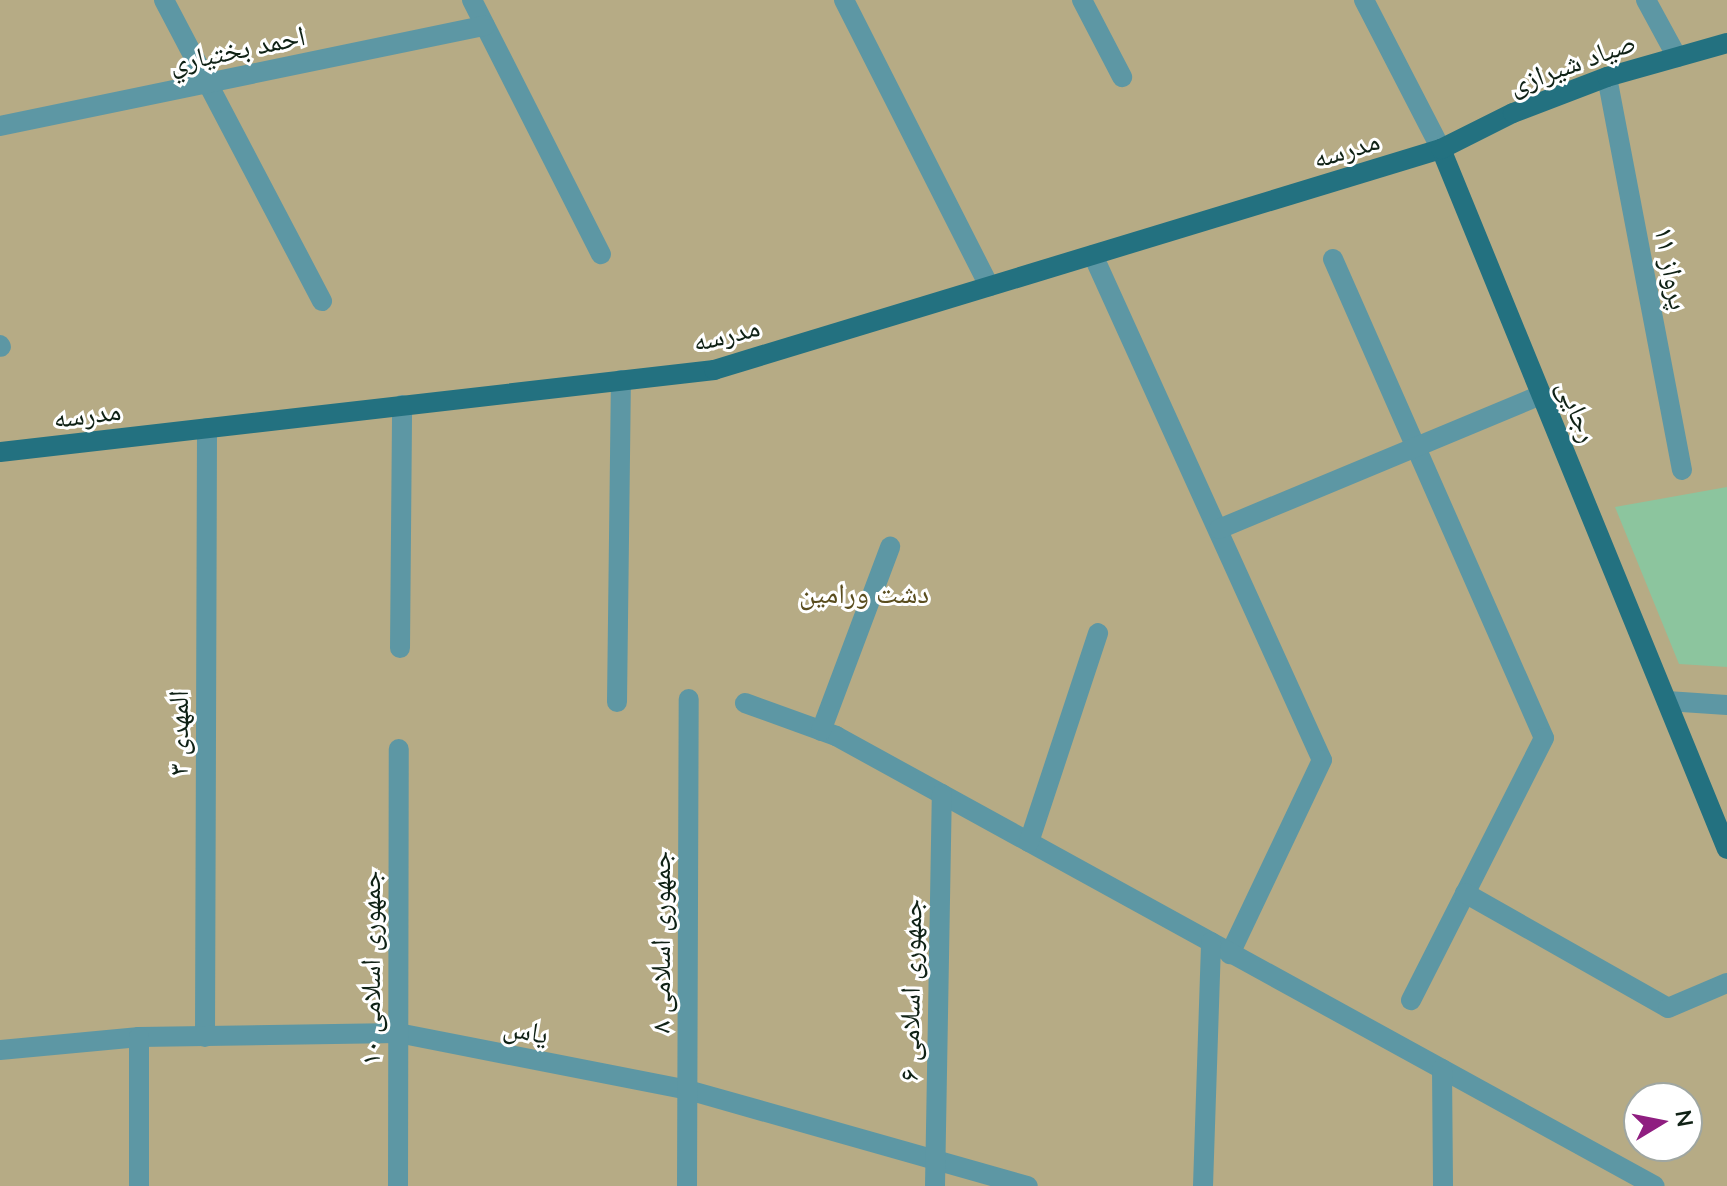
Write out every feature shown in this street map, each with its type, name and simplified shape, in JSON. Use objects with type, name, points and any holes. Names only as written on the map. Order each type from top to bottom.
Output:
[{"type":"street","points":[[164,0],[322,301]]},
{"type":"street","points":[[472,0],[601,254]]},
{"type":"street","points":[[844,0],[989,286]]},
{"type":"street","points":[[1082,0],[1122,77]]},
{"type":"street","name":"رجایی","points":[[1364,0],[1441,149],[1727,849]]},
{"type":"street","points":[[1646,0],[1677,57]]},
{"type":"street","name":"احمد بختياري","points":[[0,126],[485,26]]},
{"type":"street","name":"صیاد شیرازی","points":[[1441,149],[1513,113],[1607,77],[1727,43]]},
{"type":"street","name":"پرواز ۱۱","points":[[1607,77],[1682,470]]},
{"type":"street","name":"مدرسه","points":[[0,452],[714,370],[1441,149]]},
{"type":"street","points":[[1093,255],[1322,760],[1230,954]]},
{"type":"street","points":[[1333,259],[1544,738],[1411,1000]]},
{"type":"street","points":[[617,702],[621,380]]},
{"type":"street","points":[[1219,529],[1541,395]]},
{"type":"street","points":[[400,648],[402,405]]},
{"type":"street","name":"المهدی ۳","points":[[205,1037],[207,428]]},
{"type":"street","points":[[821,731],[890,547]]},
{"type":"street","points":[[1029,842],[1098,633]]},
{"type":"street","name":"جمهوری اسلامی ۸","points":[[687,1186],[689,699]]},
{"type":"street","points":[[1667,701],[1727,705]]},
{"type":"street","points":[[745,703],[821,731],[942,794],[1655,1186]]},
{"type":"street","name":"جمهوری اسلامی ۱۰","points":[[398,1186],[399,749]]},
{"type":"street","name":"جمهوری اسلامی ۶","points":[[935,1186],[942,794]]},
{"type":"street","points":[[1465,893],[1668,1008],[1727,983]]},
{"type":"street","points":[[1203,1186],[1211,942]]},
{"type":"street","name":"یاس","points":[[0,1050],[139,1037],[398,1033],[688,1090],[1028,1186]]},
{"type":"street","points":[[139,1037],[139,1186]]},
{"type":"street","points":[[1442,1069],[1443,1186]]},
{"type":"green space","name":"دشت ورامین","points":[[0,0],[1727,0],[1727,1186],[0,1186]]},
{"type":"building","points":[[1727,487],[1727,667],[1679,664],[1615,507]]}]
